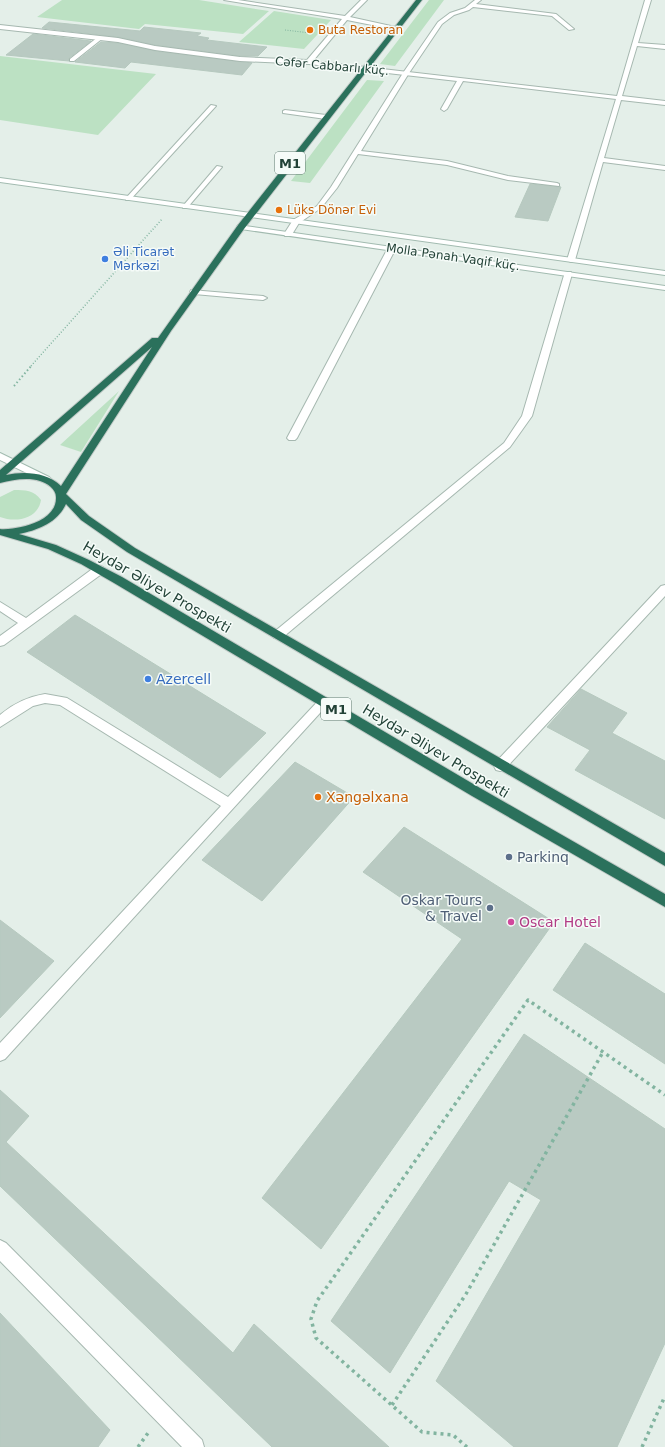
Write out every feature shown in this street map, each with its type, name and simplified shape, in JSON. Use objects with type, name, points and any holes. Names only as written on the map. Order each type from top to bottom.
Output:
[{"type":"highway","name":"M1","points":[[166,330],[250,215],[364,68],[419,0]]},
{"type":"highway","points":[[0,476],[166,330]]},
{"type":"highway","points":[[0,532],[26,530],[45,522],[55,513],[61,504],[61,494],[166,330]]},
{"type":"highway","points":[[0,480],[18,476],[33,476],[46,479]]},
{"type":"highway","name":"Heydər Əliyev Prospekti","points":[[46,479],[56,486],[61,494],[85,518],[131,550],[500,766],[665,860]]},
{"type":"highway","name":"Heydər Əliyev Prospekti","points":[[0,532],[52,548],[99,570],[469,788],[665,901]]},
{"type":"street","points":[[227,0],[346,18],[397,28]]},
{"type":"street","points":[[310,62],[346,18],[364,0]]},
{"type":"street","points":[[288,234],[296,222],[319,207],[334,188],[406,73],[440,23],[452,14],[473,5],[478,0]]},
{"type":"street","points":[[571,260],[602,160],[648,0]]},
{"type":"street","points":[[473,5],[554,16],[571,29]]},
{"type":"street","name":"Cəfər Cabbarlı küç.","points":[[0,27],[100,38],[164,50],[240,59],[310,62],[665,103]]},
{"type":"street","points":[[72,60],[100,38]]},
{"type":"street","points":[[635,44],[665,48]]},
{"type":"street","points":[[444,109],[461,79]]},
{"type":"street","points":[[128,199],[213,106]]},
{"type":"street","points":[[285,112],[326,117]]},
{"type":"street","points":[[356,152],[447,163],[508,178],[557,185]]},
{"type":"street","points":[[602,160],[665,168]]},
{"type":"street","points":[[185,207],[219,167]]},
{"type":"street","name":"Molla Pənah Vaqif küç.","points":[[0,180],[665,273]]},
{"type":"street","name":"Molla Pənah Vaqif küç.","points":[[241,227],[665,288]]},
{"type":"street","points":[[292,438],[392,248]]},
{"type":"street","points":[[278,635],[507,445],[516,434],[527,416],[568,274]]},
{"type":"street","points":[[194,292],[263,298]]},
{"type":"street","points":[[0,456],[46,479]]},
{"type":"street","points":[[0,642],[99,570]]},
{"type":"street","points":[[500,766],[663,595]]},
{"type":"street","points":[[0,606],[26,623]]},
{"type":"street","points":[[0,722],[11,713],[34,700],[48,698],[62,701],[230,805]]},
{"type":"street","points":[[0,1054],[324,702]]},
{"type":"street","points":[[0,1250],[195,1447]]},
{"type":"path","points":[[285,30],[331,36]]},
{"type":"path","points":[[14,386],[164,217]]},
{"type":"path","points":[[467,1447],[453,1434],[422,1432],[316,1338],[310,1324],[311,1313],[317,1301],[528,1000],[665,1095]]},
{"type":"path","points":[[392,1405],[466,1294],[603,1052]]},
{"type":"path","points":[[642,1447],[665,1396]]},
{"type":"green space","points":[[62,0],[199,0],[269,11],[243,34],[145,24],[139,29],[37,17]]},
{"type":"green space","points":[[429,0],[444,0],[395,66],[380,64]]},
{"type":"green space","points":[[274,11],[331,20],[304,49],[239,42]]},
{"type":"green space","points":[[0,56],[156,74],[98,135],[0,120]]},
{"type":"green space","points":[[367,80],[384,81],[310,183],[291,181]]},
{"type":"green space","points":[[119,391],[81,452],[60,445]]},
{"type":"green space","points":[[14,490],[32,492],[41,500],[36,512],[25,518],[13,520],[0,517],[0,497]]},
{"type":"building","points":[[49,22],[140,31],[144,27],[201,33],[197,36],[209,38],[207,40],[267,47],[258,56],[240,56],[155,45],[118,37],[42,28]]},
{"type":"building","points":[[33,34],[91,41],[69,58],[69,61],[6,55]]},
{"type":"building","points":[[101,42],[118,43],[155,51],[252,63],[242,75],[131,62],[125,68],[75,62]]},
{"type":"building","points":[[530,184],[561,187],[548,221],[515,217]]},
{"type":"building","points":[[75,615],[266,733],[220,778],[27,652]]},
{"type":"building","points":[[581,689],[627,713],[612,733],[665,761],[665,819],[575,770],[590,750],[547,727]]},
{"type":"building","points":[[295,762],[354,797],[262,901],[202,860]]},
{"type":"building","points":[[404,827],[554,922],[321,1249],[262,1198],[462,939],[363,872]]},
{"type":"building","points":[[0,920],[54,961],[0,1018]]},
{"type":"building","points":[[585,943],[665,994],[665,1064],[553,990]]},
{"type":"building","points":[[524,1034],[665,1129],[665,1343],[617,1447],[514,1447],[436,1381],[541,1200],[509,1181],[390,1373],[331,1321]]},
{"type":"building","points":[[0,1090],[29,1116],[6,1142],[233,1353],[254,1324],[389,1447],[272,1447],[0,1186]]},
{"type":"building","points":[[0,1313],[110,1430],[98,1447],[0,1447]]},
{"type":"place","name":"Buta Restoran","points":[[310,30]]},
{"type":"place","name":"Lüks Dönər Evi","points":[[279,210]]},
{"type":"place","name":"Əli Ticarət Mərkəzi","points":[[105,259]]},
{"type":"place","name":"Azercell","points":[[148,679]]},
{"type":"place","name":"Xəngəlxana","points":[[318,797]]},
{"type":"place","name":"Parkinq","points":[[509,857]]},
{"type":"place","name":"Oskar Tours & Travel","points":[[490,908]]},
{"type":"place","name":"Oscar Hotel","points":[[511,922]]}]
